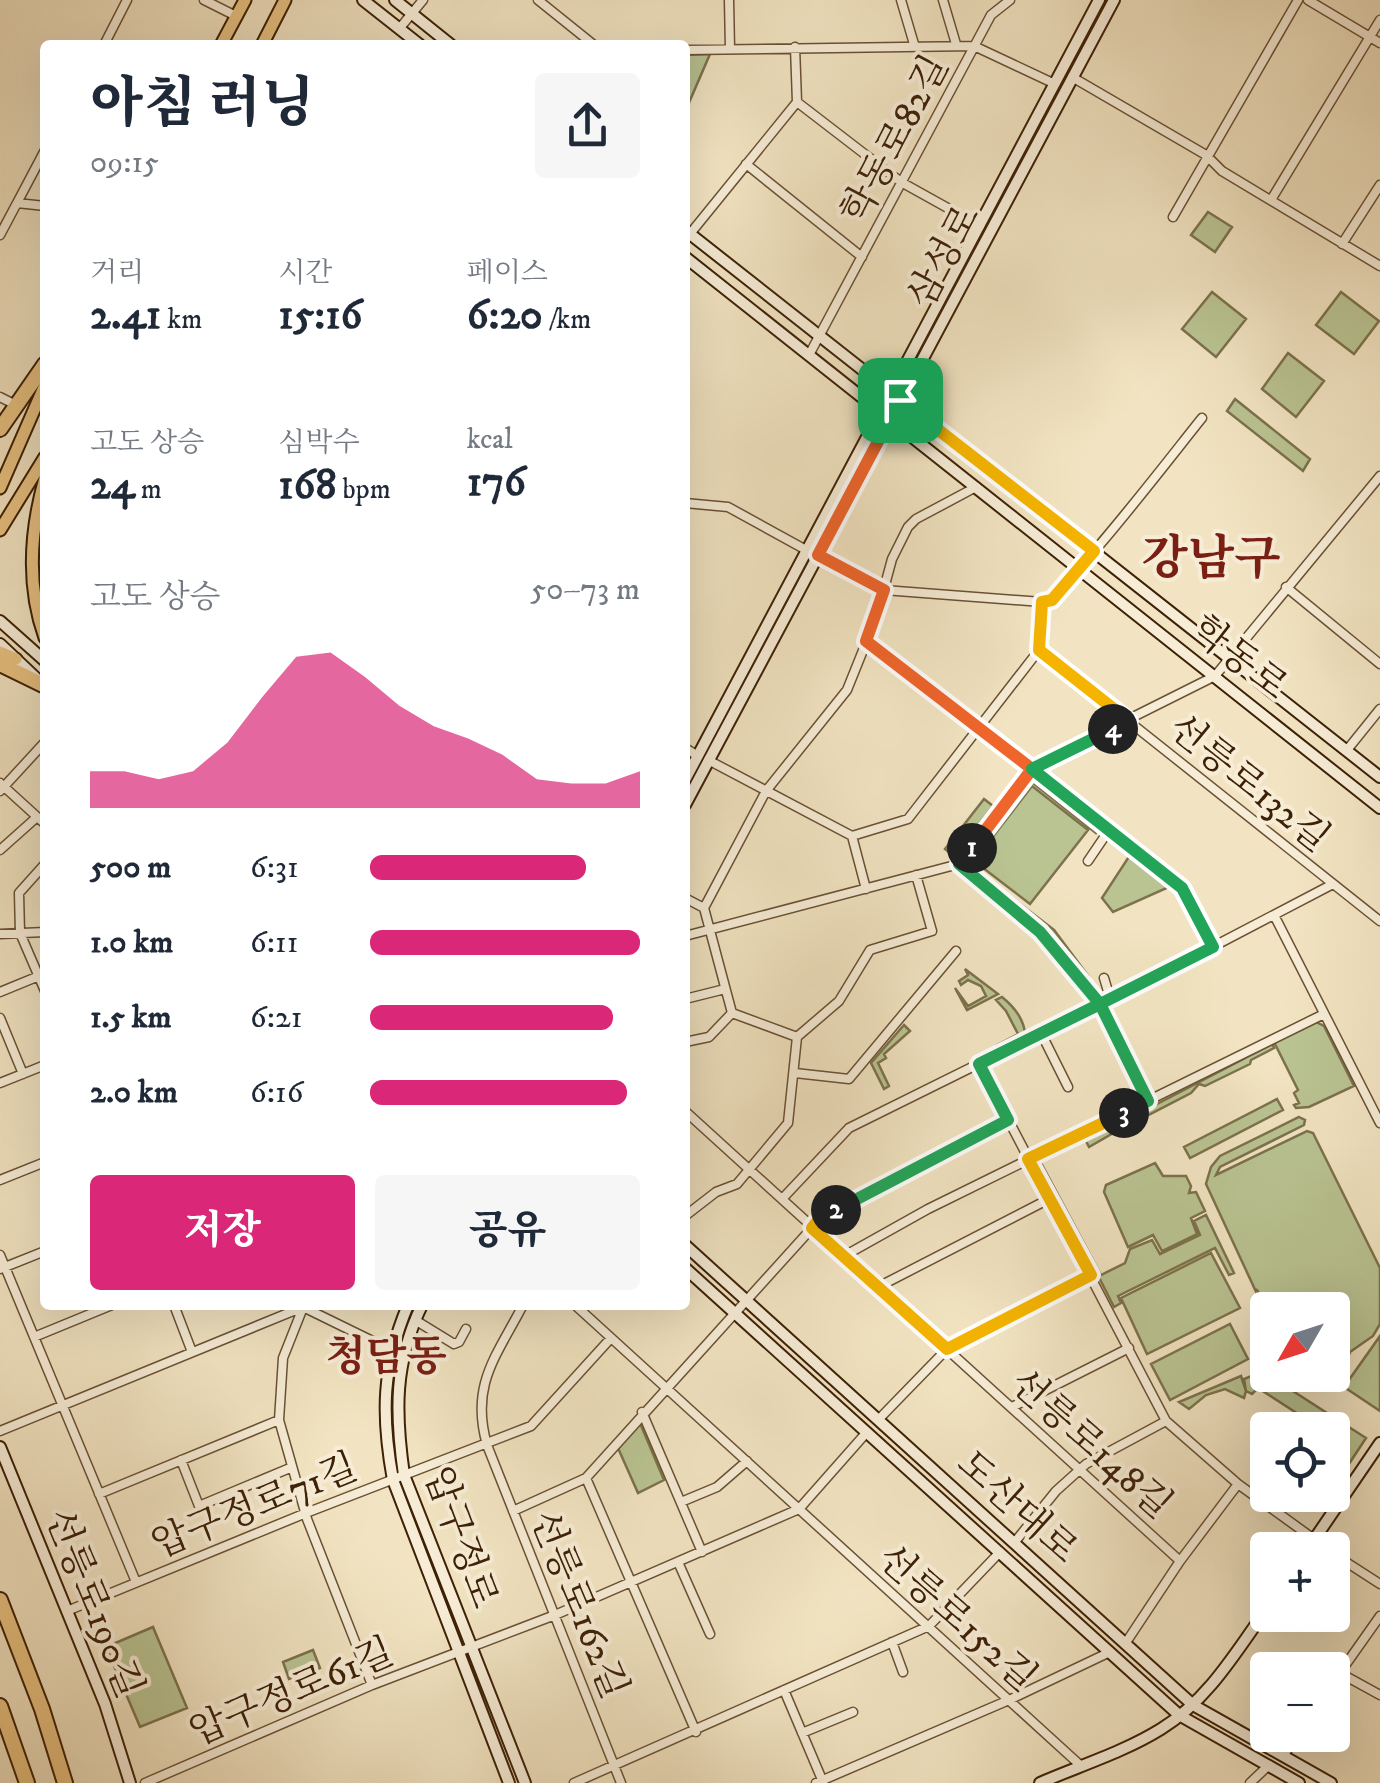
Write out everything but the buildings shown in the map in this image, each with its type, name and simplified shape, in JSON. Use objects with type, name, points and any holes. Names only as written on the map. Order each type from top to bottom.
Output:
[{"type":"highway","points":[[0,429],[40,371]]},
{"type":"highway","points":[[0,664],[40,684]]},
{"type":"highway","points":[[0,1600],[65,1783]]},
{"type":"highway","points":[[0,1706],[27,1783]]},
{"type":"main road","points":[[224,40],[245,0]]},
{"type":"main road","points":[[265,40],[285,0]]},
{"type":"main road","points":[[363,0],[413,40]]},
{"type":"main road","points":[[395,0],[444,40]]},
{"type":"main road","name":"삼성로","points":[[896,396],[1099,0]]},
{"type":"main road","name":"삼성로","points":[[690,792],[703,758],[885,416],[1114,0]]},
{"type":"main road","name":"학동로","points":[[690,237],[819,334],[1091,554],[1380,777]]},
{"type":"main road","name":"학동로","points":[[690,261],[1380,808]]},
{"type":"main road","points":[[0,488],[40,396]]},
{"type":"main road","points":[[0,530],[40,465]]},
{"type":"main road","points":[[40,495],[32,562],[40,624]]},
{"type":"main road","points":[[0,621],[40,657]]},
{"type":"main road","points":[[0,648],[40,681]]},
{"type":"main road","name":"삼성로","points":[[690,774],[703,758]]},
{"type":"main road","name":"도산대로","points":[[690,1250],[1192,1705],[1331,1783]]},
{"type":"main road","name":"도산대로","points":[[690,1272],[1179,1715],[1300,1783]]},
{"type":"main road","name":"압구정로","points":[[406,1310],[390,1350],[384,1396],[385,1437],[509,1783]]},
{"type":"main road","name":"압구정로","points":[[420,1310],[406,1340],[398,1400],[398,1478],[525,1783]]},
{"type":"main road","points":[[1320,1532],[1380,1443]]},
{"type":"main road","name":"선릉로190길","points":[[0,1447],[105,1704],[130,1783]]},
{"type":"main road","points":[[1040,1783],[1160,1730],[1214,1683],[1251,1632]]},
{"type":"street","points":[[107,40],[127,0]]},
{"type":"street","points":[[204,0],[236,16]]},
{"type":"street","points":[[399,29],[423,0]]},
{"type":"street","points":[[538,0],[588,40]]},
{"type":"street","points":[[729,0],[730,50]]},
{"type":"street","points":[[901,0],[914,44]]},
{"type":"street","points":[[943,0],[956,44]]},
{"type":"street","name":"학동로82길","points":[[809,355],[974,46],[992,15],[1010,0]]},
{"type":"street","points":[[1173,217],[1298,0]]},
{"type":"street","points":[[1308,0],[1380,43]]},
{"type":"street","points":[[1271,200],[1380,20]]},
{"type":"street","points":[[690,50],[956,44],[974,46],[1055,84]]},
{"type":"street","points":[[690,231],[797,102],[795,47]]},
{"type":"street","points":[[1072,77],[1380,266]]},
{"type":"street","points":[[797,102],[901,182],[980,226]]},
{"type":"street","points":[[0,235],[40,159]]},
{"type":"street","name":"학동로82길","points":[[746,164],[862,257]]},
{"type":"street","points":[[1342,244],[1380,185]]},
{"type":"street","points":[[17,203],[40,205]]},
{"type":"street","points":[[0,397],[16,405]]},
{"type":"street","points":[[690,503],[728,507],[884,590],[1042,602],[1052,600],[1202,418]]},
{"type":"street","points":[[690,935],[959,864],[1032,769],[1215,676],[1380,476]]},
{"type":"street","points":[[732,1013],[704,908],[766,791],[847,690],[892,559],[908,528],[916,519],[976,487]]},
{"type":"street","points":[[1286,587],[1380,664]]},
{"type":"street","points":[[690,751],[852,836],[908,819],[1039,650],[1042,602]]},
{"type":"street","points":[[866,641],[1182,888],[1213,947]]},
{"type":"street","name":"선릉로132길","points":[[1039,650],[1380,921]]},
{"type":"street","points":[[1346,750],[1380,708]]},
{"type":"street","points":[[40,747],[1,787],[40,820]]},
{"type":"street","points":[[0,850],[36,817]]},
{"type":"street","points":[[1088,861],[1109,830]]},
{"type":"street","points":[[852,836],[866,889]]},
{"type":"street","points":[[959,864],[1040,932],[1100,1004],[1148,1101]]},
{"type":"street","points":[[40,870],[20,893],[20,933],[40,980]]},
{"type":"street","points":[[690,1212],[716,1192],[737,1184],[788,1122],[798,1036],[838,1001],[870,950],[932,931],[916,875]]},
{"type":"street","points":[[782,1199],[849,1128],[1334,884]]},
{"type":"street","points":[[690,901],[704,908]]},
{"type":"street","points":[[1274,916],[1380,1123]]},
{"type":"street","points":[[0,934],[40,932]]},
{"type":"street","points":[[795,1073],[849,1080],[956,952]]},
{"type":"street","points":[[0,992],[38,976]]},
{"type":"street","points":[[1104,978],[1110,998]]},
{"type":"street","points":[[690,998],[725,989]]},
{"type":"street","points":[[732,1013],[798,1036]]},
{"type":"street","points":[[690,1041],[710,1037],[732,1013]]},
{"type":"street","points":[[844,1256],[1028,1159],[1324,1014]]},
{"type":"street","points":[[0,1018],[23,1074]]},
{"type":"street","points":[[1041,1033],[1068,1087]]},
{"type":"street","points":[[979,1064],[1166,1421],[1295,1532]]},
{"type":"street","points":[[0,1083],[40,1067]]},
{"type":"street","name":"선릉로148길","points":[[690,1115],[1180,1561]]},
{"type":"street","points":[[514,1511],[586,1478],[820,1218],[1008,1120]]},
{"type":"street","points":[[0,1180],[40,1164]]},
{"type":"street","points":[[878,1287],[1049,1199]]},
{"type":"street","points":[[2,1268],[40,1253]]},
{"type":"street","name":"압구정로71길","points":[[0,1255],[2,1268],[136,1582]]},
{"type":"street","points":[[878,1420],[947,1349],[1091,1275]]},
{"type":"street","points":[[34,1337],[100,1310]]},
{"type":"street","points":[[176,1310],[192,1352]]},
{"type":"street","points":[[0,1431],[294,1310]]},
{"type":"street","points":[[302,1310],[283,1358],[279,1420],[290,1468],[372,1685]]},
{"type":"street","points":[[312,1310],[390,1350]]},
{"type":"street","name":"선릉로162길","points":[[521,1310],[493,1364],[479,1410],[487,1445],[621,1783]]},
{"type":"street","name":"선릉로152길","points":[[581,1310],[1080,1765]]},
{"type":"street","points":[[586,1314],[590,1310]]},
{"type":"street","points":[[415,1320],[454,1344],[460,1342],[466,1328]]},
{"type":"street","name":"압구정로71길","points":[[67,1611],[531,1426],[611,1338]]},
{"type":"street","points":[[1012,1407],[1129,1348]]},
{"type":"street","points":[[480,1358],[493,1364]]},
{"type":"street","points":[[642,1412],[702,1552]]},
{"type":"street","points":[[99,1494],[279,1420]]},
{"type":"street","points":[[1014,1543],[1056,1491],[1080,1469],[1166,1421]]},
{"type":"street","points":[[799,1509],[867,1432]]},
{"type":"street","points":[[181,1460],[199,1506],[290,1468]]},
{"type":"street","points":[[682,1502],[718,1487],[747,1461]]},
{"type":"street","points":[[586,1478],[696,1732]]},
{"type":"street","points":[[1125,1644],[1238,1484]]},
{"type":"street","name":"압구정로61길","points":[[145,1783],[799,1509]]},
{"type":"street","points":[[574,1783],[929,1626],[1000,1552]]},
{"type":"street","points":[[678,1562],[710,1634]]},
{"type":"street","points":[[1350,1564],[1380,1584]]},
{"type":"street","points":[[1350,1659],[1380,1616]]},
{"type":"street","points":[[892,1642],[903,1672]]},
{"type":"street","points":[[784,1690],[821,1782],[1110,1652]]},
{"type":"street","points":[[1350,1678],[1380,1695]]},
{"type":"street","points":[[802,1733],[853,1712]]},
{"type":"street","points":[[1283,1756],[1286,1752]]},
{"type":"street","points":[[1250,1783],[1269,1765]]},
{"type":"green space","points":[[710,54],[690,100],[690,55]]},
{"type":"green space","points":[[1208,212],[1232,227],[1215,252],[1191,235]]},
{"type":"green space","points":[[1212,292],[1246,319],[1216,357],[1182,329]]},
{"type":"green space","points":[[1341,292],[1379,321],[1354,354],[1316,325]]},
{"type":"green space","points":[[1288,353],[1324,381],[1296,417],[1262,389]]},
{"type":"green space","points":[[1235,399],[1310,459],[1303,471],[1227,411]]},
{"type":"green space","points":[[1036,779],[1100,829],[1096,833],[1033,783],[1019,799],[1031,780]]},
{"type":"green space","points":[[1032,786],[1088,830],[1030,904],[974,861]]},
{"type":"green space","points":[[984,799],[993,806],[954,856],[945,849]]},
{"type":"green space","points":[[1130,855],[1169,887],[1113,912],[1102,898]]},
{"type":"green space","points":[[1006,893],[1054,930],[1089,977],[1090,986],[1045,928],[1004,896]]},
{"type":"green space","points":[[965,969],[998,994],[967,1010],[955,988],[968,1006],[986,996],[981,986],[968,980],[961,985],[959,981],[968,975]]},
{"type":"green space","points":[[1002,997],[1017,1013],[1025,1034],[998,1048],[997,1045],[1018,1034],[996,1000]]},
{"type":"green space","points":[[1314,1021],[1324,1026],[1354,1086],[1309,1107],[1296,1108],[1294,1105],[1299,1103],[1294,1093],[1298,1090],[1274,1042]]},
{"type":"green space","points":[[904,1025],[910,1031],[878,1063],[889,1086],[884,1089],[871,1063]]},
{"type":"green space","points":[[1272,1044],[1274,1048],[1250,1064],[1205,1086],[1199,1084],[1191,1093],[1143,1118],[1144,1122],[1139,1124],[1136,1120],[1089,1147],[1086,1141]]},
{"type":"green space","points":[[1277,1099],[1283,1110],[1190,1158],[1184,1147]]},
{"type":"green space","points":[[1299,1117],[1305,1120],[1304,1125],[1220,1167],[1216,1175],[1307,1131],[1313,1133],[1380,1268],[1380,1324],[1373,1336],[1350,1352],[1350,1292],[1256,1289],[1256,1292],[1206,1184],[1211,1167],[1220,1156]]},
{"type":"green space","points":[[1040,1161],[1101,1275],[1125,1263],[1130,1249],[1152,1240],[1160,1254],[1200,1235],[1194,1221],[1206,1215],[1234,1273],[1229,1275],[1215,1248],[1118,1296],[1121,1303],[1114,1307]]},
{"type":"green space","points":[[1155,1163],[1163,1176],[1186,1176],[1191,1186],[1189,1193],[1196,1192],[1205,1211],[1191,1218],[1197,1234],[1162,1251],[1153,1235],[1128,1247],[1104,1192],[1106,1185]]},
{"type":"green space","points":[[1211,1253],[1240,1308],[1147,1354],[1121,1298]]},
{"type":"green space","points":[[1230,1324],[1248,1359],[1170,1400],[1151,1364]]},
{"type":"green space","points":[[1380,1336],[1380,1411],[1350,1391],[1350,1378]]},
{"type":"green space","points":[[1241,1376],[1244,1398],[1225,1389],[1206,1395],[1189,1409],[1179,1402]]},
{"type":"green space","points":[[1250,1376],[1250,1392],[1254,1392],[1252,1394],[1246,1391],[1244,1379]]},
{"type":"green space","points":[[1264,1392],[1294,1392],[1326,1412],[1295,1412]]},
{"type":"green space","points":[[640,1423],[664,1480],[638,1493],[618,1448]]},
{"type":"green space","points":[[1350,1428],[1366,1438],[1350,1462]]},
{"type":"green space","points":[[153,1627],[187,1708],[140,1727],[106,1647]]},
{"type":"green space","points":[[313,1650],[320,1668],[289,1679],[283,1662]]},
{"type":"district","name":"강남구","points":[[1211,557]]},
{"type":"district","name":"청담동","points":[[386,1355]]},
{"type":"route","points":[[900,400],[818,555],[884,590],[866,641],[1032,769],[959,864],[1040,932],[1100,1004],[979,1064],[1008,1120],[820,1218],[812,1228],[947,1349],[1091,1275],[1028,1159],[1148,1101],[1100,1004],[1213,947],[1182,888],[1032,769],[1129,721],[1039,650],[1042,602],[1052,600],[1094,551],[900,400]]}]
